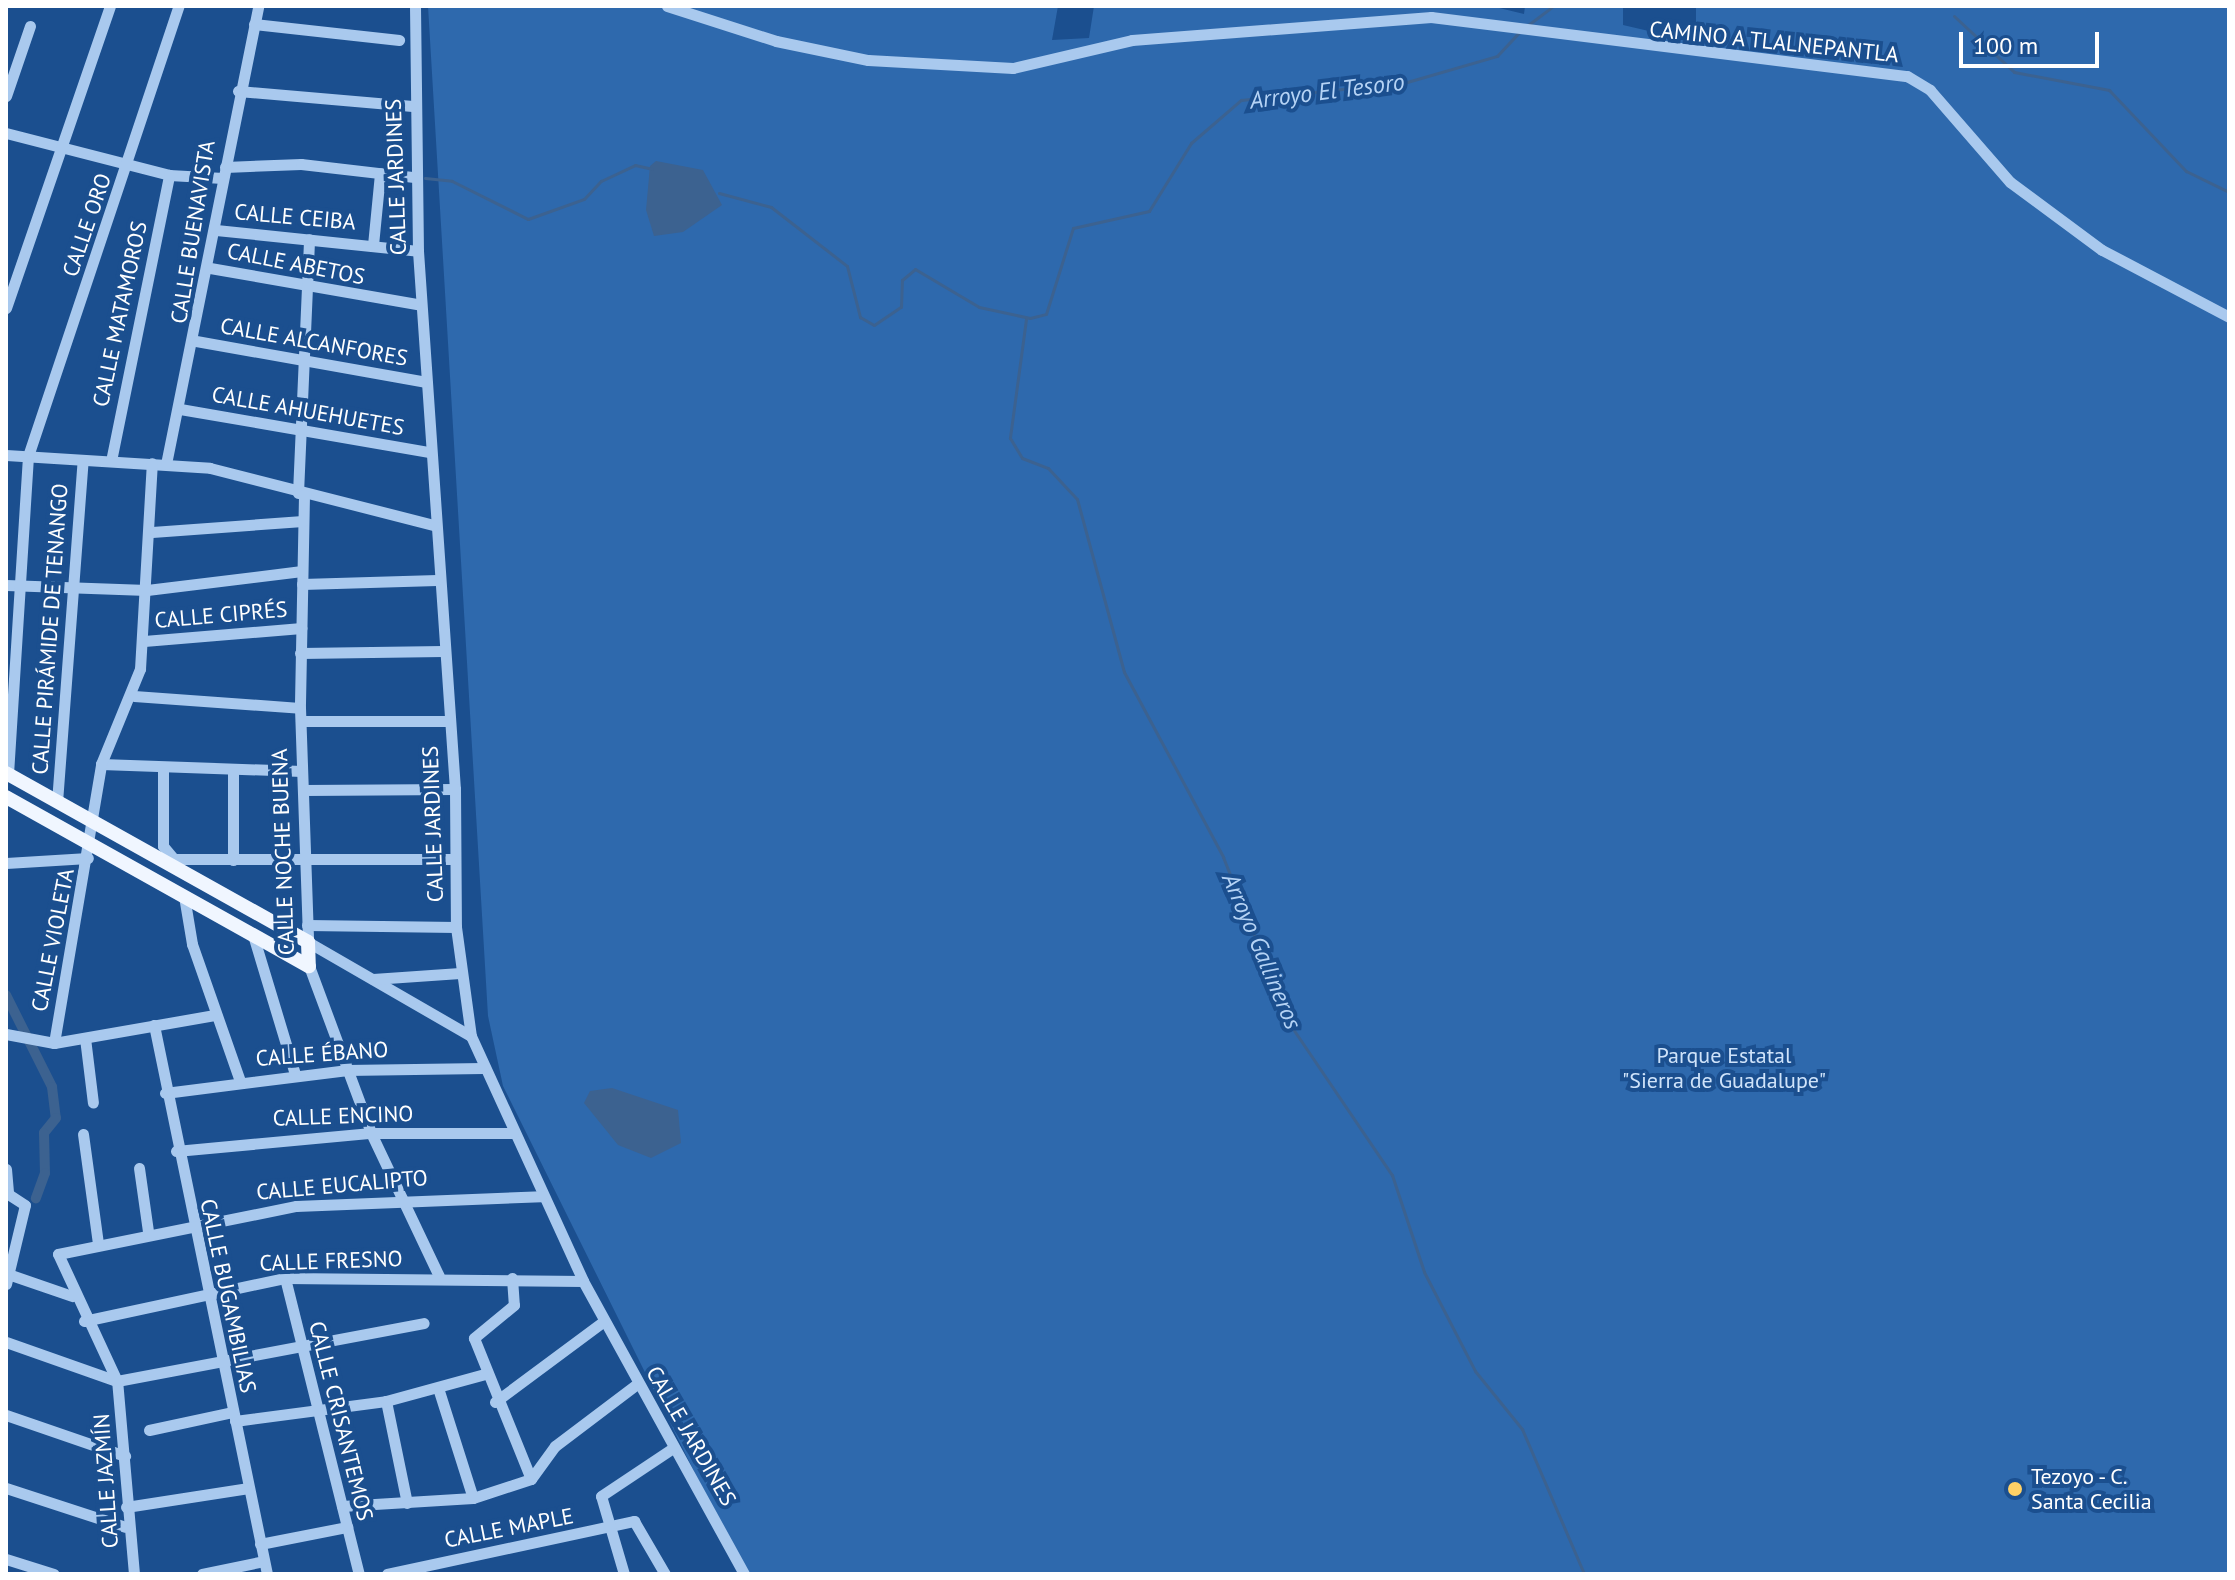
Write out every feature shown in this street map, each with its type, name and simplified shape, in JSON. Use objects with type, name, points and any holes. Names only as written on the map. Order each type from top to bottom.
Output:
[{"type":"main road","points":[[7,773],[308,942]]},
{"type":"main road","points":[[6,797],[89,851],[184,896],[309,966]]},
{"type":"main road","name":"CALLE NOCHE BUENA","points":[[308,942],[309,966]]},
{"type":"street","points":[[6,308],[110,6]]},
{"type":"street","name":"CALLE ORO","points":[[7,773],[12,585],[28,456],[129,164],[179,6]]},
{"type":"street","name":"CALLE BUENAVISTA","points":[[166,464],[196,341],[238,91],[258,6]]},
{"type":"street","name":"CALLE JARDINES","points":[[415,6],[412,106],[418,251],[437,580],[455,789],[456,927],[471,1036],[541,1196],[583,1281],[744,1574]]},
{"type":"street","name":"CAMINO A TLALNEPANTLA","points":[[667,6],[776,41],[868,60],[1013,68],[1132,40],[1431,17],[1907,76],[1930,90],[2010,182],[2102,250],[2229,317]]},
{"type":"street","points":[[254,24],[399,40]]},
{"type":"street","points":[[6,96],[30,26]]},
{"type":"street","points":[[238,91],[412,106]]},
{"type":"street","points":[[6,134],[169,175],[301,164],[414,177]]},
{"type":"street","points":[[373,245],[380,173]]},
{"type":"street","name":"CALLE MATAMOROS","points":[[111,461],[169,175]]},
{"type":"street","name":"CALLE CEIBA","points":[[216,230],[418,251]]},
{"type":"street","name":"CALLE NOCHE BUENA","points":[[308,942],[300,714],[303,521],[300,434],[309,239]]},
{"type":"street","name":"CALLE ABETOS","points":[[210,268],[305,289],[421,305]]},
{"type":"street","name":"CALLE ALCANFORES","points":[[196,341],[426,382]]},
{"type":"street","name":"CALLE AHUEHUETES","points":[[180,409],[300,434],[429,452]]},
{"type":"street","points":[[6,455],[166,464],[237,472],[301,494],[434,525]]},
{"type":"street","name":"CALLE PIRÁMIDE DE TENANGO","points":[[57,802],[83,460]]},
{"type":"street","points":[[6,863],[89,851],[101,764],[134,696],[144,641],[152,532],[152,463]]},
{"type":"street","points":[[152,532],[303,521]]},
{"type":"street","points":[[12,585],[147,590],[302,577],[437,580]]},
{"type":"street","name":"CALLE CIPRÉS","points":[[144,641],[301,628]]},
{"type":"street","points":[[300,653],[443,651]]},
{"type":"street","points":[[134,696],[300,714],[449,721]]},
{"type":"street","points":[[101,764],[302,771]]},
{"type":"street","points":[[163,767],[165,854],[233,860],[455,859]]},
{"type":"street","points":[[233,770],[233,860]]},
{"type":"street","points":[[303,790],[455,789]]},
{"type":"street","name":"CALLE VIOLETA","points":[[48,1043],[89,851]]},
{"type":"street","points":[[184,896],[215,1015],[240,1081]]},
{"type":"street","points":[[307,925],[456,927]]},
{"type":"street","points":[[253,935],[295,1074]]},
{"type":"street","points":[[308,942],[471,1036]]},
{"type":"street","name":"CALLE NOCHE BUENA","points":[[309,966],[371,1133],[439,1276]]},
{"type":"street","points":[[373,979],[460,973]]},
{"type":"street","points":[[6,1034],[22,1034],[48,1043],[215,1015]]},
{"type":"street","name":"CALLE BUGAMBILIAS","points":[[154,1025],[176,1151],[267,1574]]},
{"type":"street","points":[[85,1038],[93,1103]]},
{"type":"street","name":"CALLE ÉBANO","points":[[165,1093],[295,1074],[483,1068]]},
{"type":"street","name":"CALLE ENCINO","points":[[176,1151],[371,1133],[513,1133]]},
{"type":"street","points":[[83,1134],[98,1243]]},
{"type":"street","points":[[139,1168],[148,1231]]},
{"type":"street","points":[[6,1169],[7,1194],[25,1205],[8,1271],[72,1296]]},
{"type":"street","name":"CALLE EUCALIPTO","points":[[58,1254],[191,1222],[400,1198],[541,1196]]},
{"type":"street","name":"CALLE JAZMÍN","points":[[58,1254],[72,1296],[117,1381],[125,1456],[125,1527],[134,1574]]},
{"type":"street","name":"CALLE FRESNO","points":[[84,1321],[207,1289],[285,1278],[439,1276],[583,1281]]},
{"type":"street","name":"CALLE CRISANTEMOS","points":[[285,1278],[359,1574]]},
{"type":"street","points":[[512,1278],[514,1305],[475,1332],[495,1402],[531,1479]]},
{"type":"street","points":[[495,1402],[604,1321]]},
{"type":"street","points":[[6,1342],[117,1381],[220,1357],[424,1323]]},
{"type":"street","points":[[149,1430],[317,1406],[386,1401],[439,1391],[485,1374]]},
{"type":"street","points":[[342,1506],[473,1498],[531,1479],[555,1446],[637,1384]]},
{"type":"street","points":[[439,1391],[473,1498]]},
{"type":"street","points":[[386,1401],[407,1503]]},
{"type":"street","points":[[6,1415],[125,1456]]},
{"type":"street","points":[[624,1574],[601,1496],[673,1448]]},
{"type":"street","points":[[6,1488],[125,1527]]},
{"type":"street","points":[[126,1507],[249,1488]]},
{"type":"street","name":"CALLE MAPLE","points":[[387,1574],[610,1530],[639,1521],[665,1574]]},
{"type":"street","points":[[260,1544],[347,1527]]},
{"type":"street","points":[[6,1559],[54,1574]]},
{"type":"street","points":[[202,1574],[264,1561]]},
{"type":"green space","name":"Parque Estatal \"Sierra de Guadalupe\"","points":[[428,6],[1058,6],[1052,40],[1089,38],[1094,6],[1491,6],[1524,14],[1525,6],[1623,6],[1623,25],[1696,42],[1696,6],[2229,6],[2229,1574],[745,1574],[503,1086],[488,1016]]},
{"type":"shaded area","points":[[656,161],[703,170],[722,205],[683,232],[654,236],[646,210],[650,166]]},
{"type":"shaded area","points":[[612,1088],[678,1110],[681,1143],[651,1158],[618,1145],[584,1103],[590,1091]]},
{"type":"waterway","points":[[1528,25],[1553,6]]},
{"type":"waterway","points":[[1954,16],[2014,72],[2109,90],[2186,171],[2229,192]]},
{"type":"waterway","name":"Arroyo El Tesoro","points":[[719,193],[771,207],[847,266],[860,317],[874,325],[901,307],[902,280],[915,269],[979,307],[1030,318],[1046,314],[1073,228],[1149,211],[1191,143],[1241,100],[1407,82],[1497,56],[1519,32]]},
{"type":"waterway","name":"Arroyo El Tesoro","points":[[425,178],[452,181],[528,219],[584,199],[601,181],[635,165],[652,169]]},
{"type":"waterway","name":"Arroyo Gallineros","points":[[1026,319],[1010,438],[1022,458],[1048,468],[1077,499],[1124,672],[1223,857],[1289,1023],[1392,1175],[1424,1272],[1475,1371],[1522,1429],[1584,1574]]},
{"type":"waterway","points":[[6,995],[52,1087],[56,1118],[44,1133],[45,1173],[36,1198]]},
{"type":"place","name":"Tezoyo - C. Santa Cecilia","points":[[2015,1489]]}]
